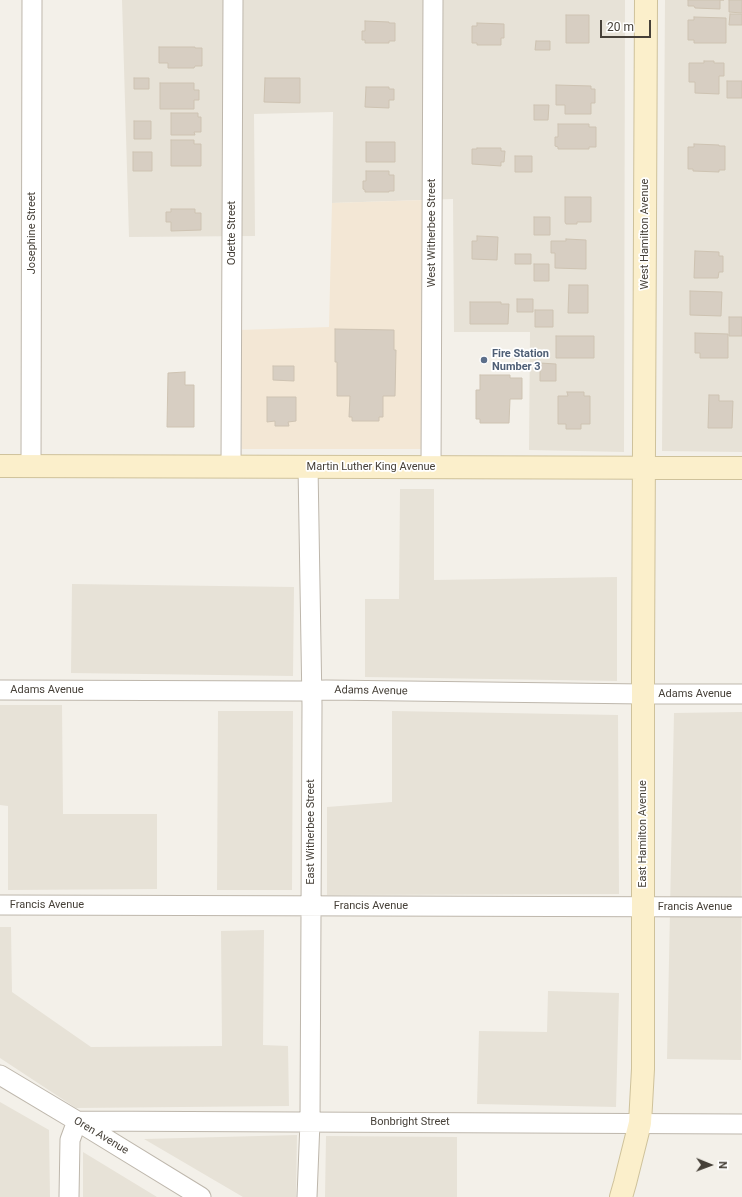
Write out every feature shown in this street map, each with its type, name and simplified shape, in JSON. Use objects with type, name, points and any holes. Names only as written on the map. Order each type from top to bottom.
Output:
[{"type":"street","name":"Josephine Street","points":[[31,466],[32,0]]},
{"type":"street","name":"Odette Street","points":[[231,466],[233,0]]},
{"type":"street","name":"West Witherbee Street","points":[[431,467],[433,0]]},
{"type":"street","name":"West Hamilton Avenue","points":[[644,468],[646,0]]},
{"type":"street","name":"Martin Luther King Avenue","points":[[0,466],[742,468]]},
{"type":"street","name":"East Witherbee Street","points":[[307,1197],[310,1122],[312,690],[308,466]]},
{"type":"street","name":"East Hamilton Avenue","points":[[621,1197],[640,1123],[643,1069],[644,468]]},
{"type":"street","name":"Adams Avenue","points":[[0,690],[312,690],[742,694]]},
{"type":"street","name":"Francis Avenue","points":[[0,905],[742,907]]},
{"type":"street","name":"Oren Avenue","points":[[0,1075],[201,1197]]},
{"type":"street","name":"Bonbright Street","points":[[77,1121],[742,1124]]},
{"type":"street","points":[[69,1197],[70,1140],[77,1121]]},
{"type":"shaded area","points":[[122,0],[625,0],[624,452],[529,450],[530,332],[454,332],[453,199],[332,203],[333,112],[254,114],[255,236],[129,237]]},
{"type":"shaded area","points":[[665,0],[742,0],[742,452],[662,451]]},
{"type":"shaded area","points":[[425,200],[421,449],[242,449],[240,330],[329,327],[332,203]]},
{"type":"shaded area","points":[[400,489],[434,489],[434,580],[617,577],[617,681],[365,677],[365,599],[399,599]]},
{"type":"shaded area","points":[[72,584],[294,587],[293,676],[71,673]]},
{"type":"shaded area","points":[[0,705],[62,705],[63,814],[157,814],[157,889],[8,890],[8,806],[0,805]]},
{"type":"shaded area","points":[[218,711],[293,711],[292,890],[217,890]]},
{"type":"shaded area","points":[[392,711],[618,715],[619,894],[327,895],[327,807],[392,802]]},
{"type":"shaded area","points":[[742,712],[741,1060],[667,1059],[674,713]]},
{"type":"shaded area","points":[[0,927],[11,927],[12,992],[91,1047],[222,1046],[221,931],[264,930],[263,1045],[288,1046],[289,1106],[76,1108],[0,1058]]},
{"type":"shaded area","points":[[548,991],[619,993],[616,1107],[477,1104],[479,1031],[547,1032]]},
{"type":"shaded area","points":[[0,1102],[49,1130],[50,1197],[0,1197]]},
{"type":"shaded area","points":[[297,1135],[296,1197],[243,1197],[144,1139]]},
{"type":"shaded area","points":[[326,1136],[457,1137],[457,1197],[325,1197]]},
{"type":"shaded area","points":[[83,1152],[157,1197],[83,1197]]},
{"type":"building","points":[[688,0],[720,0],[720,9],[695,8],[694,6],[688,6]]},
{"type":"building","points":[[729,0],[742,0],[742,13],[729,12]]},
{"type":"building","points":[[730,14],[742,14],[742,25],[729,25]]},
{"type":"building","points":[[566,15],[589,15],[589,43],[566,43]]},
{"type":"building","points":[[694,17],[726,18],[726,43],[694,43],[694,40],[688,40],[688,20],[694,20]]},
{"type":"building","points":[[365,21],[395,23],[395,41],[389,41],[389,43],[365,43],[365,40],[362,40],[362,31],[365,31]]},
{"type":"building","points":[[477,23],[504,24],[504,38],[501,38],[501,45],[477,45],[477,43],[472,43],[472,26],[477,26]]},
{"type":"building","points":[[536,41],[550,41],[550,50],[535,50]]},
{"type":"building","points":[[159,47],[202,48],[202,66],[195,66],[194,68],[168,68],[168,63],[159,63]]},
{"type":"building","points":[[704,61],[724,63],[724,76],[719,76],[719,94],[695,93],[695,82],[689,82],[689,63],[704,63]]},
{"type":"building","points":[[134,78],[149,78],[149,89],[134,89]]},
{"type":"building","points":[[265,78],[300,78],[300,103],[264,102]]},
{"type":"building","points":[[727,81],[742,81],[742,98],[727,98]]},
{"type":"building","points":[[160,83],[194,83],[194,90],[199,90],[199,100],[194,100],[194,109],[160,109]]},
{"type":"building","points":[[556,85],[591,86],[591,89],[595,89],[595,103],[591,103],[591,114],[565,114],[565,105],[556,105]]},
{"type":"building","points":[[366,87],[389,87],[389,89],[394,89],[394,100],[389,100],[389,108],[365,107]]},
{"type":"building","points":[[534,105],[549,105],[548,120],[534,120]]},
{"type":"building","points":[[171,113],[198,113],[198,117],[201,117],[201,132],[194,132],[195,135],[171,135]]},
{"type":"building","points":[[134,121],[151,121],[151,139],[134,139]]},
{"type":"building","points":[[558,124],[589,124],[589,127],[596,127],[596,147],[589,147],[589,149],[558,149],[558,147],[555,146],[555,137],[558,137]]},
{"type":"building","points":[[171,140],[194,140],[194,144],[201,144],[201,166],[171,166]]},
{"type":"building","points":[[366,142],[395,142],[395,162],[366,162]]},
{"type":"building","points":[[694,144],[725,146],[725,170],[719,170],[719,172],[693,171],[693,169],[688,169],[688,147],[694,147]]},
{"type":"building","points":[[501,148],[501,151],[505,151],[504,162],[501,162],[501,166],[472,164],[472,149]]},
{"type":"building","points":[[133,152],[152,152],[152,171],[133,171]]},
{"type":"building","points":[[515,156],[532,156],[532,172],[515,172]]},
{"type":"building","points":[[366,171],[389,171],[389,175],[394,175],[394,191],[365,192],[363,189],[363,181],[366,181]]},
{"type":"building","points":[[565,197],[591,197],[591,222],[566,224]]},
{"type":"building","points":[[171,209],[195,209],[195,213],[201,213],[201,230],[171,231],[171,222],[166,222],[166,212],[171,212]]},
{"type":"building","points":[[534,217],[550,217],[550,235],[534,235]]},
{"type":"building","points":[[477,236],[498,237],[497,260],[472,259],[472,241],[477,241]]},
{"type":"building","points":[[566,239],[586,240],[586,269],[555,268],[555,253],[551,253],[551,241],[566,241]]},
{"type":"building","points":[[695,251],[719,252],[719,256],[723,256],[723,272],[719,272],[718,278],[694,278]]},
{"type":"building","points":[[515,254],[531,254],[531,264],[515,264]]},
{"type":"building","points":[[534,264],[549,264],[549,281],[534,281]]},
{"type":"building","points":[[569,285],[588,285],[588,313],[568,313]]},
{"type":"building","points":[[690,291],[722,292],[721,316],[690,315]]},
{"type":"building","points":[[517,299],[533,299],[533,312],[517,312]]},
{"type":"building","points":[[470,302],[501,302],[501,304],[509,304],[508,324],[470,324]]},
{"type":"building","points":[[535,310],[553,310],[553,327],[535,327]]},
{"type":"building","points":[[729,317],[742,317],[742,336],[729,336]]},
{"type":"building","points":[[335,329],[394,330],[394,350],[396,350],[395,396],[383,396],[383,417],[379,417],[379,421],[352,421],[352,417],[349,417],[350,396],[337,396]]},
{"type":"building","points":[[695,333],[728,334],[728,358],[700,358],[700,353],[695,353]]},
{"type":"building","points":[[556,336],[594,336],[594,358],[556,358]]},
{"type":"building","points":[[540,363],[556,364],[556,381],[540,381]]},
{"type":"building","points":[[273,366],[294,366],[294,381],[273,380]]},
{"type":"building","points":[[185,372],[185,385],[194,385],[194,427],[167,427],[168,373]]},
{"type":"building","points":[[480,375],[510,375],[510,378],[522,378],[522,399],[510,399],[509,423],[480,423],[480,419],[476,419],[476,390],[480,390]]},
{"type":"building","points":[[567,392],[584,392],[584,396],[590,396],[590,424],[581,424],[581,429],[566,429],[566,424],[558,424],[558,396],[568,396]]},
{"type":"building","points":[[709,395],[719,395],[719,401],[733,401],[732,428],[708,428]]},
{"type":"building","points":[[267,397],[296,397],[296,421],[288,422],[289,426],[275,426],[275,421],[267,422]]},
{"type":"place","name":"Fire Station Number 3","points":[[484,360]]}]
